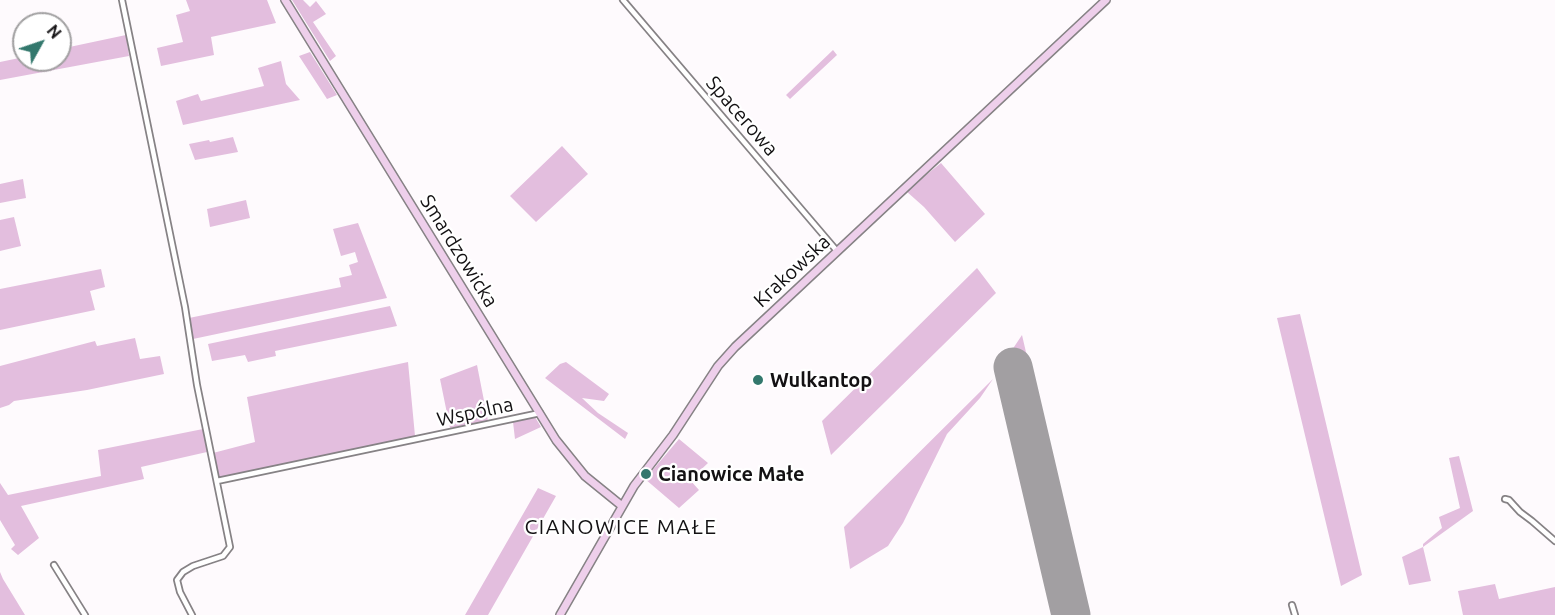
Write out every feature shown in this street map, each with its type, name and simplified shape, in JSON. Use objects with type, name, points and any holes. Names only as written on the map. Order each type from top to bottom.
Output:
[{"type":"main road","name":"Smardzowicka","points":[[285,0],[573,463],[621,507]]},
{"type":"main road","name":"Krakowska","points":[[560,615],[621,507],[641,476],[680,426],[718,366],[745,337],[1107,0]]},
{"type":"street","points":[[122,0],[185,307],[197,385],[230,547],[223,556],[193,566],[183,572],[177,580],[180,592],[192,615]]},
{"type":"street","name":"Spacerowa","points":[[623,0],[837,251]]},
{"type":"street","name":"Wspólna","points":[[217,481],[540,413]]},
{"type":"street","points":[[1505,499],[1509,500],[1555,541]]},
{"type":"street","points":[[54,565],[85,615]]},
{"type":"street","points":[[1292,605],[1295,615]]},
{"type":"shaded area","points":[[186,0],[267,0],[276,23],[211,37],[214,55],[161,66],[157,48],[183,42],[176,15],[190,11]]},
{"type":"shaded area","points":[[292,0],[303,0],[310,7],[316,1],[326,14],[313,22],[336,56],[330,61]]},
{"type":"shaded area","points":[[126,35],[129,56],[72,67],[72,46]]},
{"type":"shaded area","points":[[833,50],[837,55],[790,99],[786,95]]},
{"type":"shaded area","points":[[310,52],[337,95],[327,99],[299,56]]},
{"type":"shaded area","points":[[12,60],[12,72],[43,72],[0,80],[0,62]]},
{"type":"shaded area","points":[[281,61],[286,84],[300,100],[183,125],[176,101],[198,94],[201,101],[264,86],[258,68]]},
{"type":"shaded area","points":[[233,137],[238,152],[195,160],[189,144],[209,140],[210,142]]},
{"type":"shaded area","points":[[562,146],[588,174],[536,222],[510,196]]},
{"type":"shaded area","points":[[941,163],[985,214],[955,242],[924,207],[906,191]]},
{"type":"shaded area","points":[[23,179],[26,198],[0,203],[0,184]]},
{"type":"shaded area","points":[[246,200],[250,218],[210,227],[207,209]]},
{"type":"shaded area","points":[[14,217],[21,246],[0,251],[0,220]]},
{"type":"shaded area","points":[[358,223],[387,298],[193,339],[189,318],[341,287],[339,278],[352,275],[349,265],[358,262],[355,252],[341,256],[333,229]]},
{"type":"shaded area","points":[[977,268],[996,293],[831,455],[822,421]]},
{"type":"shaded area","points":[[101,269],[105,287],[90,291],[95,310],[0,330],[0,289]]},
{"type":"shaded area","points":[[390,306],[397,326],[275,351],[276,356],[248,362],[245,355],[212,361],[208,344]]},
{"type":"shaded area","points":[[1300,314],[1362,575],[1341,586],[1277,318]]},
{"type":"shaded area","points":[[1022,335],[1087,615],[1055,615],[998,371]]},
{"type":"shaded area","points":[[135,338],[140,359],[160,356],[164,374],[87,390],[14,401],[0,408],[0,366],[95,341],[97,346]]},
{"type":"shaded area","points":[[408,362],[415,436],[220,479],[213,453],[255,442],[247,397]]},
{"type":"shaded area","points":[[566,362],[609,394],[604,401],[582,398],[598,413],[628,433],[625,439],[545,378],[560,364]]},
{"type":"shaded area","points":[[477,365],[488,421],[450,428],[440,379]]},
{"type":"shaded area","points":[[993,379],[980,398],[947,434],[903,523],[888,546],[850,569],[844,527]]},
{"type":"shaded area","points":[[535,417],[541,427],[515,439],[513,422]]},
{"type":"shaded area","points":[[203,429],[207,452],[141,467],[144,479],[21,506],[39,538],[18,555],[11,549],[15,545],[0,520],[0,483],[8,495],[101,476],[98,450]]},
{"type":"shaded area","points":[[679,439],[708,463],[690,480],[699,490],[679,508],[645,479]]},
{"type":"shaded area","points":[[1459,456],[1473,511],[1423,547],[1423,544],[1442,528],[1439,517],[1460,508],[1449,458]]},
{"type":"shaded area","points":[[538,488],[556,496],[488,615],[465,615]]},
{"type":"shaded area","points":[[1423,547],[1431,581],[1409,585],[1402,557]]},
{"type":"shaded area","points":[[0,572],[3,579],[25,615],[0,615]]},
{"type":"shaded area","points":[[1495,584],[1499,599],[1555,587],[1555,615],[1463,615],[1458,591]]},
{"type":"runway","points":[[1013,367],[1071,615]]},
{"type":"place","name":"Wulkantop","points":[[758,380]]},
{"type":"place","name":"Cianowice Małe","points":[[646,474]]},
{"type":"district","name":"CIANOWICE MAŁE","points":[[621,527]]}]
